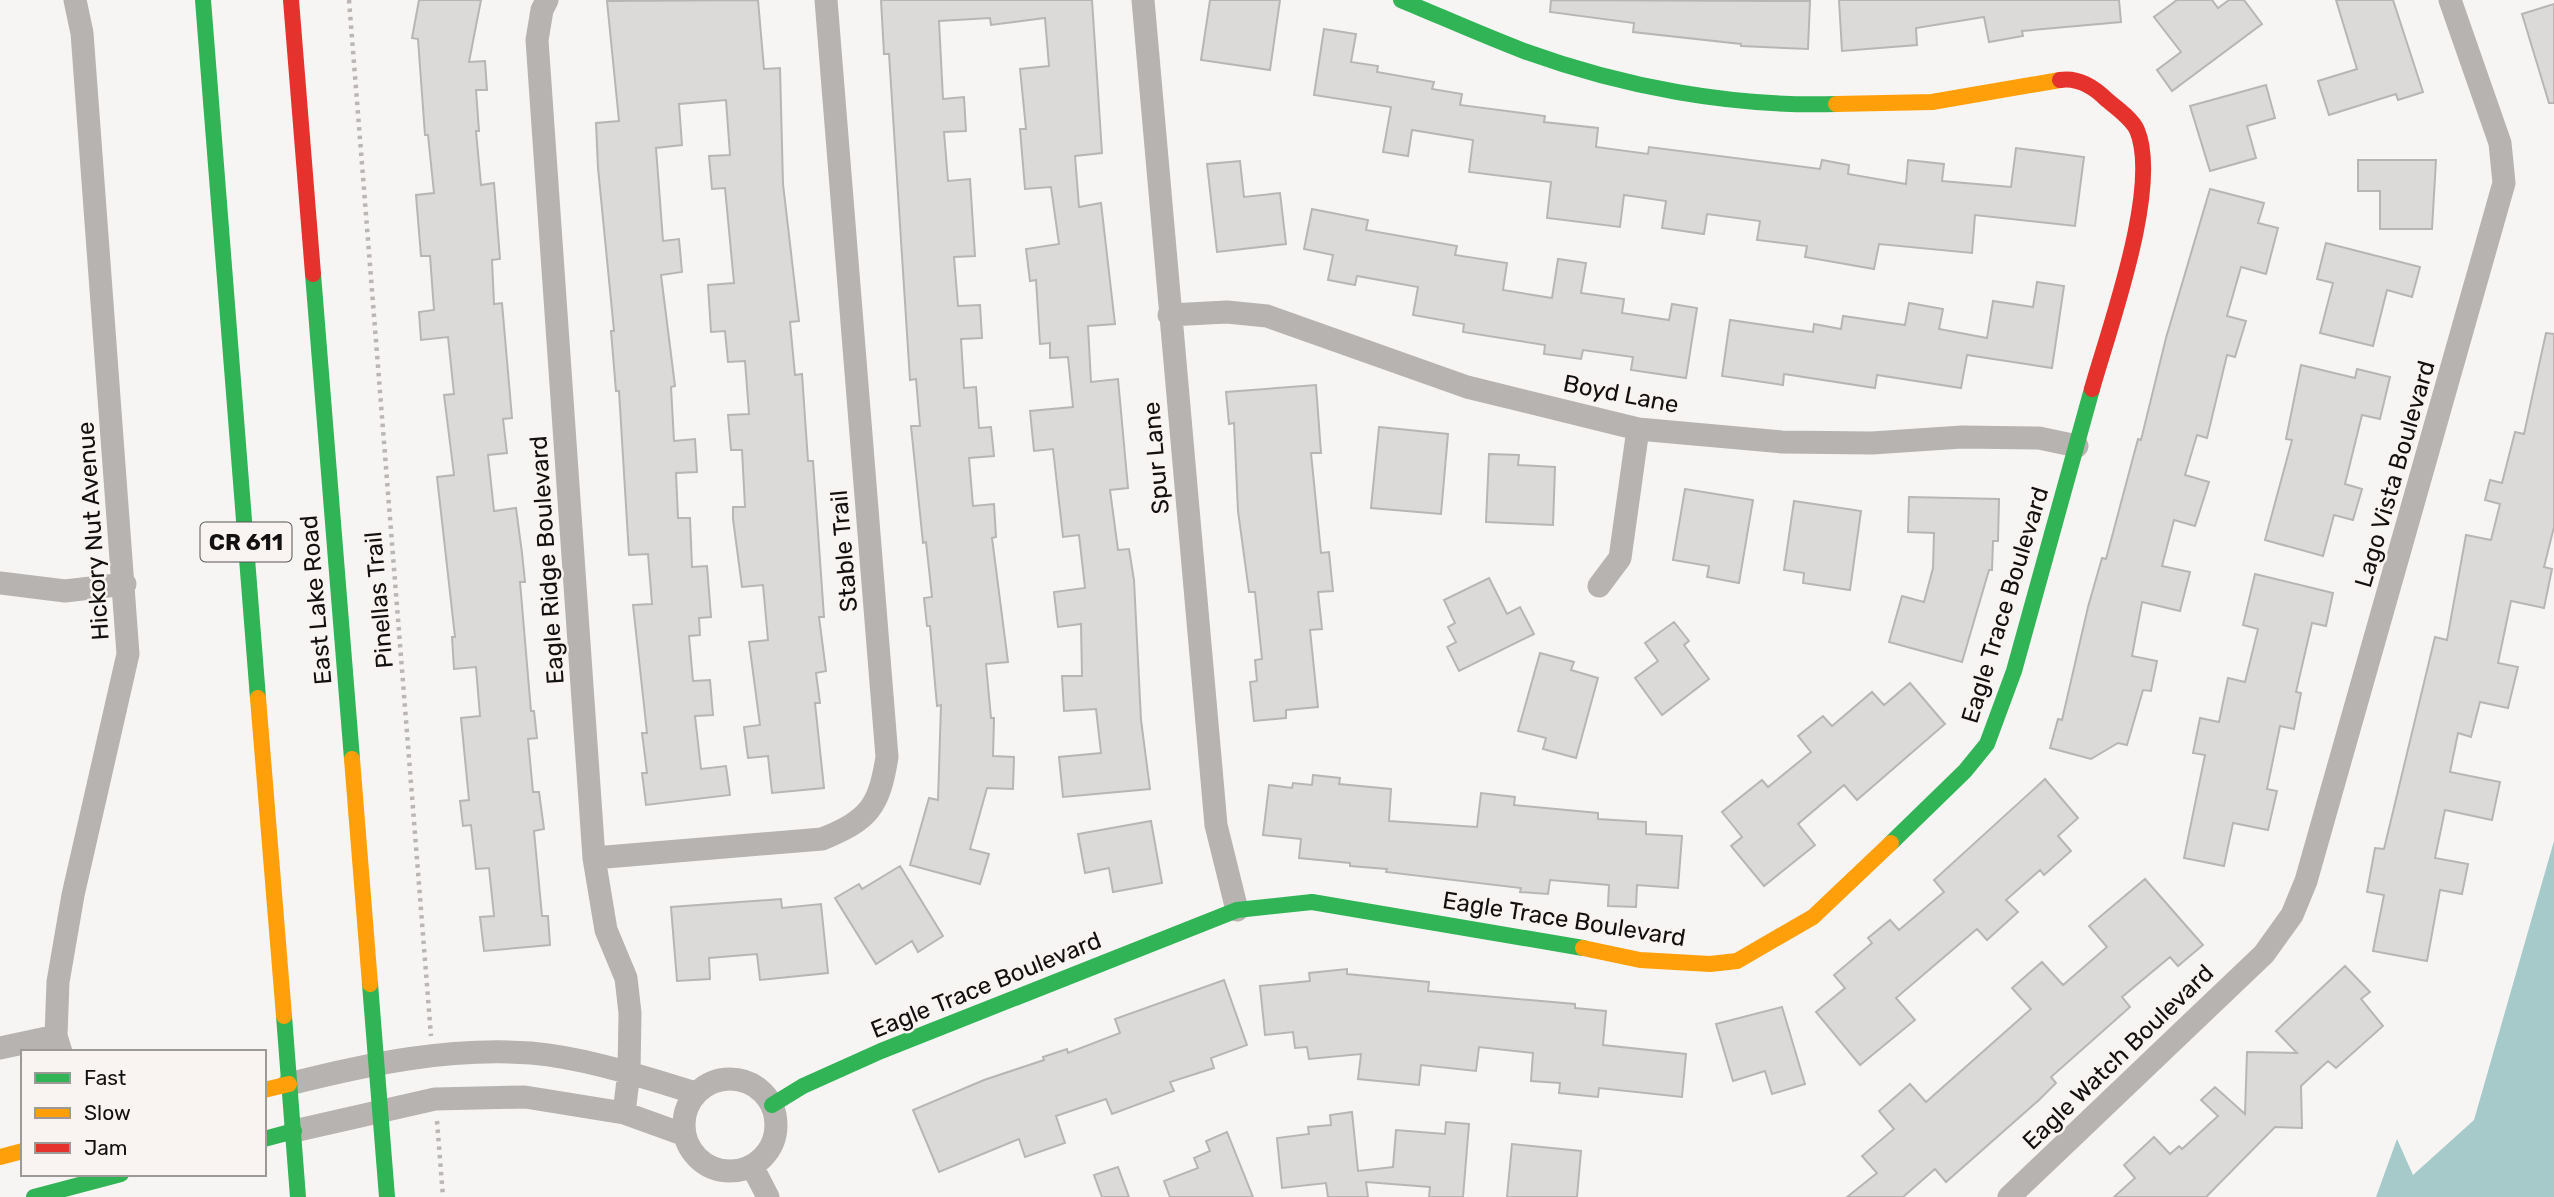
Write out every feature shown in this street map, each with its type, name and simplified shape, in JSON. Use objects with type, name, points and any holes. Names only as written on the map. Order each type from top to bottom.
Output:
[{"type":"street","name":"Hickory Nut Avenue","points":[[59,1044],[58,982],[73,895],[128,654],[125,584],[82,33],[75,0]]},
{"type":"street","name":"CR 611","points":[[203,0],[298,1197]]},
{"type":"street","name":"East Lake Road","points":[[291,0],[387,1197]]},
{"type":"street","name":"Eagle Ridge Boulevard","points":[[547,0],[542,9],[537,40],[594,858],[606,930],[626,978],[630,1013],[629,1072],[624,1113]]},
{"type":"street","name":"Stable Trail","points":[[594,858],[822,839],[855,826],[881,792],[887,757],[826,0]]},
{"type":"street","name":"Spur Lane","points":[[1143,0],[1216,825],[1237,909]]},
{"type":"street","name":"Eagle Trace Boulevard","points":[[772,1105],[803,1086],[881,1051],[1237,909],[1312,902],[1543,940],[1640,960],[1710,964],[1737,961],[1813,917],[1965,771],[1986,744],[2014,671],[2141,211],[2146,182],[2145,155],[2136,127],[2095,88],[2066,79],[1932,102],[1800,105],[1696,96],[1595,73],[1525,51],[1401,0]]},
{"type":"street","name":"Lago Vista Boulevard","points":[[2264,954],[2292,915],[2306,881],[2504,183],[2500,143],[2450,0]]},
{"type":"street","name":"Boyd Lane","points":[[1169,315],[1227,312],[1267,316],[1467,387],[1638,429],[1782,442],[1872,443],[1987,437],[2039,438],[2077,446]]},
{"type":"street","points":[[1599,586],[1620,558],[1638,429]]},
{"type":"street","points":[[0,583],[65,591],[125,584]]},
{"type":"street","name":"Eagle Watch Boulevard","points":[[2009,1197],[2264,954]]},
{"type":"street","points":[[0,1048],[59,1044]]},
{"type":"street","points":[[266,1090],[376,1062],[433,1056],[532,1054],[629,1072],[696,1093]]},
{"type":"street","points":[[737,1079],[752,1084],[772,1105],[776,1119],[774,1139],[763,1157],[752,1166],[738,1170],[711,1167],[690,1148],[685,1135],[686,1113],[696,1093],[708,1084],[737,1079]]},
{"type":"street","points":[[266,1138],[378,1110],[435,1099],[525,1097],[624,1113],[685,1135]]},
{"type":"street","points":[[0,1157],[21,1152]]},
{"type":"street","points":[[752,1166],[768,1197]]},
{"type":"street","points":[[34,1197],[113,1176]]},
{"type":"path","name":"Pinellas Trail","points":[[349,0],[433,1056]]},
{"type":"path","points":[[435,1099],[443,1197]]},
{"type":"water","points":[[2554,841],[2554,1197],[2376,1197],[2397,1139],[2413,1175],[2474,1120]]},
{"type":"building","points":[[419,0],[481,0],[469,62],[485,61],[487,90],[476,90],[479,131],[476,131],[481,185],[494,183],[500,259],[492,260],[494,304],[502,303],[512,418],[503,419],[507,453],[488,455],[494,511],[516,508],[522,553],[525,582],[520,582],[531,711],[534,711],[537,738],[528,739],[533,792],[539,792],[544,829],[534,831],[542,916],[548,916],[550,945],[484,951],[480,917],[494,916],[489,868],[476,869],[471,825],[463,826],[460,801],[469,800],[461,718],[480,716],[476,667],[454,669],[452,637],[455,637],[437,477],[454,475],[444,395],[454,394],[448,337],[421,340],[419,312],[434,310],[430,256],[421,256],[416,195],[434,193],[428,135],[425,135],[418,39],[412,38]]},
{"type":"building","points":[[758,0],[764,69],[780,68],[783,184],[799,321],[790,322],[795,375],[802,374],[808,461],[813,461],[824,617],[819,617],[826,671],[816,673],[820,703],[815,703],[824,788],[772,793],[768,756],[748,758],[744,727],[760,725],[749,642],[768,640],[763,585],[742,587],[733,519],[733,507],[745,507],[742,450],[731,450],[728,415],[749,414],[745,361],[728,362],[725,331],[711,332],[708,285],[734,283],[725,188],[712,189],[709,156],[730,155],[726,100],[679,104],[682,145],[656,148],[663,241],[679,239],[682,272],[661,275],[675,386],[671,387],[674,441],[695,439],[697,472],[676,473],[678,518],[690,518],[692,567],[707,566],[711,617],[699,618],[700,635],[689,636],[693,681],[710,680],[713,715],[695,716],[701,769],[726,766],[730,795],[646,805],[642,773],[647,773],[642,733],[647,733],[633,605],[652,604],[648,554],[629,555],[619,391],[616,391],[611,331],[614,331],[598,168],[596,123],[619,121],[607,1]]},
{"type":"building","points":[[881,0],[1092,0],[1102,153],[1075,156],[1079,207],[1101,203],[1115,324],[1088,326],[1091,382],[1118,379],[1128,488],[1110,490],[1118,550],[1129,549],[1134,580],[1141,720],[1150,789],[1063,797],[1059,757],[1101,753],[1096,709],[1064,711],[1062,676],[1082,676],[1081,624],[1058,627],[1054,592],[1085,588],[1079,535],[1063,537],[1053,449],[1034,451],[1030,411],[1073,407],[1068,357],[1050,358],[1050,343],[1040,344],[1036,280],[1030,281],[1026,249],[1059,244],[1051,187],[1025,189],[1020,129],[1026,129],[1020,69],[1049,66],[1045,18],[991,25],[990,18],[939,21],[943,99],[964,97],[966,131],[944,132],[948,181],[970,179],[975,256],[954,257],[958,306],[980,305],[982,338],[961,339],[964,388],[976,387],[979,428],[991,427],[994,456],[969,458],[973,506],[994,504],[996,537],[992,538],[1008,662],[986,664],[991,718],[994,718],[993,756],[1014,757],[1013,789],[987,788],[970,849],[989,854],[980,884],[910,865],[929,798],[938,800],[941,705],[937,706],[930,626],[927,626],[924,598],[932,597],[926,542],[923,543],[911,426],[920,426],[916,379],[910,380],[889,54],[884,54]]},
{"type":"building","points":[[1210,0],[1280,0],[1270,70],[1201,60]]},
{"type":"building","points":[[1551,0],[1810,1],[1808,49],[1741,46],[1633,32],[1634,23],[1550,12]]},
{"type":"building","points":[[1839,0],[2119,0],[2121,22],[2022,31],[2023,36],[1989,42],[1984,17],[1916,28],[1917,45],[1842,51]]},
{"type":"building","points":[[2177,0],[2212,0],[2218,8],[2229,0],[2244,0],[2262,24],[2172,91],[2157,70],[2181,52],[2154,17]]},
{"type":"building","points":[[2336,0],[2393,0],[2423,92],[2398,100],[2396,94],[2329,115],[2318,81],[2357,69]]},
{"type":"building","points":[[2554,4],[2554,103],[2549,103],[2522,14]]},
{"type":"building","points":[[1324,29],[1356,34],[1351,62],[1378,66],[1377,72],[1434,82],[1432,89],[1462,94],[1460,105],[1545,116],[1544,122],[1598,128],[1596,147],[1648,154],[1649,147],[1820,169],[1822,160],[1849,165],[1848,174],[1906,184],[1908,160],[1944,164],[1942,181],[2011,187],[2016,148],[2084,157],[2075,226],[1975,215],[1972,253],[1879,244],[1874,269],[1805,257],[1807,246],[1757,240],[1760,221],[1707,214],[1704,234],[1662,228],[1666,201],[1624,195],[1620,227],[1547,218],[1551,182],[1469,172],[1473,140],[1412,130],[1408,156],[1383,152],[1391,107],[1314,95]]},
{"type":"building","points":[[2266,85],[2275,118],[2247,126],[2256,158],[2210,171],[2190,106]]},
{"type":"building","points":[[2358,160],[2436,160],[2432,229],[2380,229],[2380,191],[2358,191]]},
{"type":"building","points":[[1240,161],[1244,197],[1280,193],[1286,244],[1217,252],[1207,164]]},
{"type":"building","points":[[2210,189],[2264,203],[2258,223],[2278,228],[2266,274],[2241,267],[2227,316],[2246,321],[2235,357],[2227,355],[2207,438],[2197,435],[2185,475],[2209,482],[2195,526],[2174,520],[2162,566],[2190,572],[2180,611],[2142,602],[2132,656],[2157,661],[2151,691],[2143,690],[2127,745],[2118,743],[2091,759],[2050,748],[2058,719],[2062,720],[2088,607],[2102,558],[2106,559],[2138,439],[2141,440],[2166,338]]},
{"type":"building","points":[[1312,209],[1368,220],[1366,230],[1457,246],[1455,255],[1507,263],[1503,290],[1552,298],[1558,259],[1586,263],[1581,293],[1624,299],[1622,313],[1669,320],[1672,304],[1697,308],[1686,378],[1631,370],[1633,357],[1583,350],[1581,359],[1544,354],[1545,345],[1463,332],[1464,324],[1413,315],[1418,287],[1357,276],[1355,285],[1328,280],[1333,255],[1304,249]]},
{"type":"building","points":[[2326,243],[2420,267],[2412,297],[2387,290],[2373,346],[2320,333],[2333,283],[2317,279]]},
{"type":"building","points":[[2037,282],[2064,286],[2052,368],[1967,355],[1961,388],[1877,375],[1875,388],[1784,374],[1783,385],[1722,376],[1730,320],[1813,332],[1814,324],[1841,329],[1843,316],[1905,325],[1909,303],[1943,309],[1939,329],[1987,338],[1993,301],[2033,307]]},
{"type":"building","points":[[2546,333],[2554,334],[2554,527],[2544,567],[2552,569],[2544,608],[2511,601],[2498,663],[2518,667],[2508,708],[2480,702],[2471,737],[2458,733],[2450,772],[2500,782],[2492,820],[2445,810],[2435,858],[2468,864],[2462,894],[2440,890],[2427,961],[2373,951],[2384,895],[2367,892],[2375,848],[2384,849],[2435,637],[2447,640],[2466,535],[2491,540],[2500,504],[2485,500],[2490,480],[2502,483],[2515,432],[2524,434]]},
{"type":"building","points":[[2301,365],[2355,378],[2357,369],[2390,377],[2380,419],[2362,415],[2345,484],[2362,489],[2353,520],[2334,515],[2323,556],[2265,540],[2292,440],[2286,439]]},
{"type":"building","points":[[1316,385],[1321,453],[1311,453],[1321,553],[1329,552],[1333,591],[1318,592],[1322,629],[1310,630],[1318,707],[1286,710],[1286,718],[1254,721],[1250,682],[1257,681],[1255,660],[1262,659],[1255,592],[1249,592],[1238,511],[1234,423],[1229,424],[1226,392]]},
{"type":"building","points":[[1379,427],[1448,434],[1441,514],[1371,508]]},
{"type":"building","points":[[1489,454],[1519,455],[1518,465],[1555,467],[1553,525],[1486,522]]},
{"type":"building","points":[[1685,489],[1753,500],[1739,583],[1707,577],[1709,566],[1673,560]]},
{"type":"building","points":[[1909,497],[1999,499],[1998,541],[1993,541],[1992,570],[1989,570],[1962,662],[1889,642],[1902,596],[1924,602],[1933,568],[1934,533],[1908,532]]},
{"type":"building","points":[[1794,501],[1861,511],[1850,590],[1803,583],[1804,573],[1784,570]]},
{"type":"building","points":[[2255,574],[2333,593],[2326,626],[2312,623],[2296,692],[2301,693],[2294,729],[2280,726],[2267,789],[2277,791],[2268,830],[2233,823],[2224,866],[2184,858],[2205,755],[2193,753],[2200,718],[2219,722],[2228,678],[2245,682],[2258,629],[2243,625]]},
{"type":"building","points":[[1489,578],[1507,614],[1520,607],[1534,634],[1459,671],[1447,647],[1456,642],[1448,627],[1455,623],[1444,600]]},
{"type":"building","points":[[1674,622],[1689,641],[1684,645],[1709,679],[1662,715],[1635,678],[1658,661],[1645,643]]},
{"type":"building","points":[[1540,653],[1574,662],[1571,670],[1598,678],[1576,758],[1543,749],[1546,738],[1518,731]]},
{"type":"building","points":[[1910,683],[1945,724],[1857,800],[1844,785],[1798,824],[1815,845],[1764,886],[1731,846],[1742,837],[1722,812],[1762,780],[1768,787],[1811,752],[1798,736],[1823,716],[1832,726],[1872,692],[1884,705]]},
{"type":"building","points":[[1313,775],[1340,778],[1339,784],[1391,789],[1389,821],[1477,827],[1481,793],[1515,797],[1514,805],[1598,813],[1598,819],[1646,822],[1646,834],[1682,836],[1678,888],[1637,885],[1636,907],[1608,906],[1609,885],[1550,880],[1548,894],[1520,892],[1521,888],[1386,872],[1387,869],[1350,866],[1350,863],[1299,858],[1301,839],[1263,835],[1269,785],[1292,788],[1293,783],[1312,785]]},
{"type":"building","points":[[2045,779],[2078,818],[2058,836],[2071,851],[2044,875],[2040,870],[2006,900],[2018,912],[1987,940],[1977,929],[1896,998],[1915,1020],[1860,1065],[1816,1012],[1845,988],[1834,975],[1872,943],[1868,938],[1890,920],[1899,930],[1944,892],[1934,880]]},
{"type":"building","points":[[1151,821],[1162,883],[1113,892],[1109,868],[1085,873],[1078,834]]},
{"type":"building","points":[[900,866],[943,936],[918,952],[912,941],[876,964],[835,898],[859,884],[862,889]]},
{"type":"building","points":[[2145,879],[2203,945],[2178,966],[2170,957],[2122,997],[2130,1007],[2051,1077],[2056,1083],[2039,1100],[1946,1182],[1935,1169],[1903,1197],[1847,1197],[1877,1173],[1862,1156],[1894,1129],[1879,1111],[1910,1084],[1926,1102],[2031,1009],[2012,988],[2042,962],[2063,985],[2107,947],[2089,926]]},
{"type":"building","points":[[781,899],[782,908],[821,904],[828,973],[760,980],[757,954],[709,958],[710,979],[677,981],[671,907]]},
{"type":"building","points":[[2345,966],[2370,992],[2361,999],[2383,1026],[2336,1068],[2328,1061],[2301,1086],[2302,1128],[2275,1127],[2206,1197],[2114,1197],[2135,1178],[2124,1165],[2154,1137],[2170,1154],[2179,1146],[2182,1149],[2218,1116],[2201,1100],[2215,1087],[2245,1114],[2247,1052],[2297,1053],[2276,1031]]},
{"type":"building","points":[[1347,969],[1347,974],[1429,982],[1428,991],[1575,1004],[1575,1008],[1606,1011],[1603,1045],[1686,1054],[1682,1097],[1599,1088],[1598,1097],[1559,1093],[1560,1083],[1531,1081],[1533,1053],[1479,1047],[1476,1071],[1421,1065],[1419,1085],[1358,1079],[1361,1054],[1309,1059],[1307,1047],[1295,1048],[1293,1032],[1265,1035],[1260,986],[1310,981],[1309,973]]},
{"type":"building","points":[[1224,980],[1247,1045],[1211,1058],[1214,1068],[1170,1082],[1174,1091],[1112,1114],[1106,1099],[1056,1116],[1065,1143],[1025,1157],[1019,1139],[939,1172],[913,1110],[984,1080],[1044,1060],[1043,1057],[1067,1049],[1068,1053],[1120,1033],[1115,1019]]},
{"type":"building","points":[[1782,1007],[1805,1084],[1772,1094],[1765,1071],[1733,1081],[1716,1024]]},
{"type":"building","points":[[1352,1112],[1358,1171],[1393,1167],[1396,1130],[1445,1134],[1446,1122],[1469,1124],[1463,1197],[1429,1197],[1430,1187],[1366,1182],[1368,1197],[1328,1197],[1326,1183],[1282,1188],[1277,1138],[1309,1134],[1308,1127],[1331,1125],[1330,1115]]},
{"type":"building","points":[[1227,1132],[1253,1197],[1170,1197],[1164,1181],[1198,1168],[1194,1158],[1210,1151],[1206,1141]]},
{"type":"building","points":[[1512,1144],[1581,1151],[1577,1197],[1507,1197]]},
{"type":"building","points":[[1118,1167],[1129,1197],[1102,1197],[1094,1175]]},
{"type":"traffic: fast","points":[[203,0],[258,698]]},
{"type":"traffic: fast","points":[[1401,0],[1524,51],[1600,75],[1717,98],[1836,104]]},
{"type":"traffic: fast","points":[[313,274],[352,759]]},
{"type":"traffic: fast","points":[[1891,843],[1965,771],[1987,744],[2014,671],[2092,389]]},
{"type":"traffic: fast","points":[[772,1105],[803,1086],[881,1051],[1237,910],[1312,902],[1583,948]]},
{"type":"traffic: fast","points":[[370,984],[387,1197]]},
{"type":"traffic: fast","points":[[284,1016],[298,1197]]},
{"type":"traffic: fast","points":[[266,1138],[294,1131]]},
{"type":"traffic: fast","points":[[34,1197],[113,1176]]},
{"type":"traffic: slow","points":[[1836,104],[1932,102],[2060,80]]},
{"type":"traffic: slow","points":[[258,698],[284,1016]]},
{"type":"traffic: slow","points":[[352,759],[370,984]]},
{"type":"traffic: slow","points":[[1583,948],[1640,960],[1710,964],[1737,961],[1813,917],[1891,843]]},
{"type":"traffic: slow","points":[[266,1090],[289,1084]]},
{"type":"traffic: slow","points":[[0,1157],[21,1152]]},
{"type":"traffic: jam","points":[[291,0],[313,274]]},
{"type":"traffic: jam","points":[[2060,80],[2074,80],[2086,84],[2124,114],[2137,130],[2143,155],[2138,221],[2130,258],[2092,389]]}]
